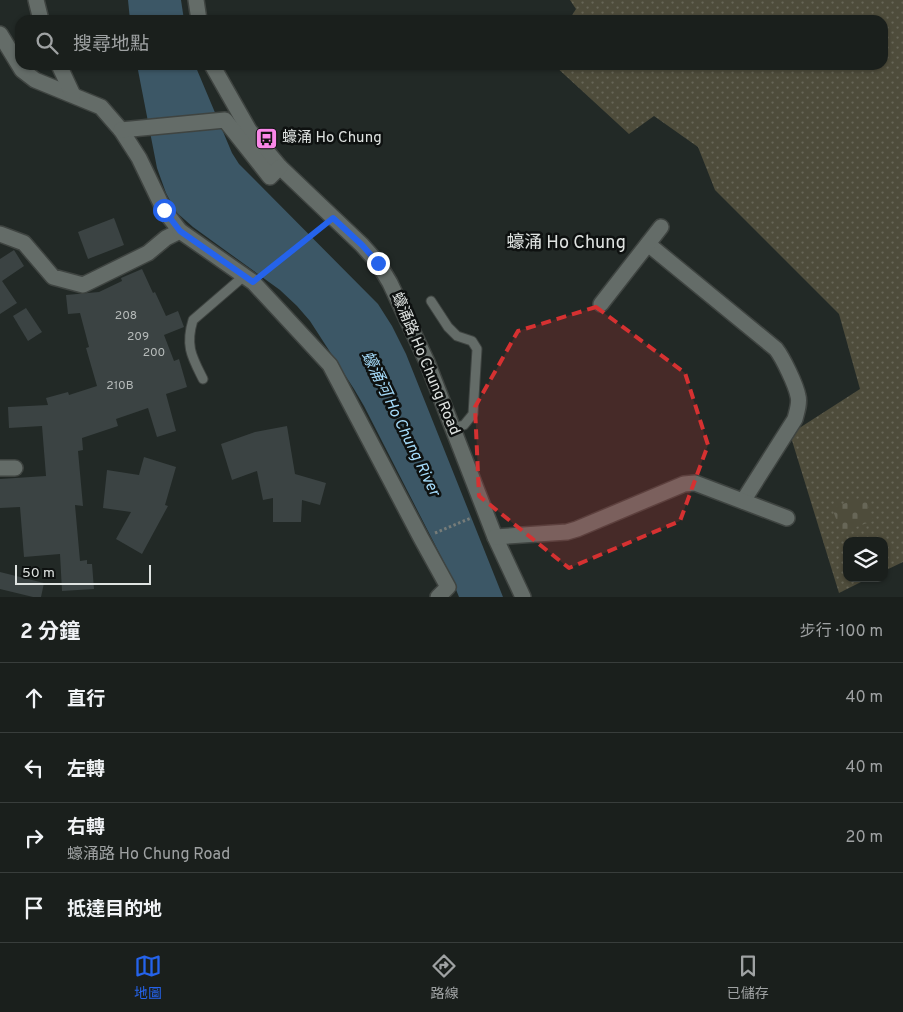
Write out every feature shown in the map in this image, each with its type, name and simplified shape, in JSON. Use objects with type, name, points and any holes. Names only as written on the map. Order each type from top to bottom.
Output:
[{"type":"street","points":[[36,0],[39,15]]},
{"type":"street","points":[[196,0],[198,15]]},
{"type":"street","points":[[0,34],[15,59]]},
{"type":"street","points":[[22,70],[35,80],[101,107],[121,130],[140,158],[164,210],[180,231],[248,279],[330,365],[448,587],[438,597]]},
{"type":"street","points":[[61,70],[73,95]]},
{"type":"street","name":"蠔涌路 Ho Chung Road","points":[[215,70],[249,130],[280,167],[362,245],[378,263],[390,283],[427,362],[495,537],[523,597]]},
{"type":"street","points":[[121,130],[225,120],[270,178],[280,167]]},
{"type":"street","points":[[601,304],[662,227]]},
{"type":"street","points":[[0,234],[24,243],[53,277],[83,285],[148,253],[166,238],[180,231]]},
{"type":"street","points":[[648,244],[776,349],[782,356],[798,395],[795,419],[743,501]]},
{"type":"street","points":[[0,468],[15,468]]},
{"type":"street","points":[[495,537],[566,532],[684,484],[695,483],[787,518]]},
{"type":"lane","points":[[202,379],[189,350],[190,328],[193,320],[248,279]]},
{"type":"lane","points":[[430,301],[448,327],[457,336],[472,341],[477,349],[477,369],[473,387],[473,414],[464,425],[452,428]]},
{"type":"path","points":[[248,279],[333,218]]},
{"type":"path","points":[[421,538],[485,512]]},
{"type":"highlighted area","points":[[596,307],[685,373],[708,445],[680,521],[569,568],[479,496],[475,407],[518,331]]},
{"type":"green space","points":[[570,0],[903,0],[903,562],[888,569],[888,537],[843,537],[843,582],[861,582],[839,593],[790,434],[860,389],[839,314],[715,190],[698,147],[654,116],[629,134],[559,70],[888,70],[888,15],[572,15],[576,9]]},
{"type":"green space","points":[[865,496],[873,521],[841,532],[832,508]]},
{"type":"water","points":[[128,0],[181,0],[183,15],[130,15]]},
{"type":"water","name":"蠔涌河 Ho Chung River","points":[[138,70],[197,70],[232,153],[239,164],[378,304],[392,326],[406,354],[503,597],[459,597],[449,572],[364,406],[310,321],[280,290],[193,227],[176,212],[166,193],[157,168]]},
{"type":"building","points":[[114,218],[124,245],[88,259],[78,232]]},
{"type":"building","points":[[14,250],[24,266],[2,281],[17,303],[0,314],[0,259]]},
{"type":"building","points":[[142,269],[166,316],[178,311],[184,327],[164,335],[174,361],[179,359],[187,387],[166,394],[176,431],[157,437],[148,408],[116,419],[118,426],[82,438],[83,450],[78,451],[83,506],[75,505],[80,561],[87,560],[87,564],[92,564],[94,589],[62,591],[60,554],[24,557],[20,507],[0,508],[0,479],[46,476],[42,426],[9,428],[8,407],[48,405],[46,398],[68,392],[69,395],[97,386],[86,348],[89,347],[80,313],[68,314],[66,295],[99,292],[122,281],[121,278]]},
{"type":"building","points":[[26,308],[42,332],[28,341],[13,316]]},
{"type":"building","points":[[287,426],[295,474],[326,483],[320,505],[302,500],[301,522],[273,522],[273,498],[263,500],[257,471],[232,480],[221,444],[255,432]]},
{"type":"building","points":[[144,457],[176,467],[165,505],[168,506],[142,554],[116,539],[131,512],[103,508],[107,470],[139,475]]},
{"type":"building","points":[[0,572],[44,583],[41,597],[33,597],[0,589]]},
{"type":"place","name":"蠔涌 Ho Chung","points":[[266,138]]},
{"type":"district","name":"蠔涌 Ho Chung","points":[[566,243]]},
{"type":"route","points":[[164,210],[180,231],[253,282],[333,218],[378,263]]}]
